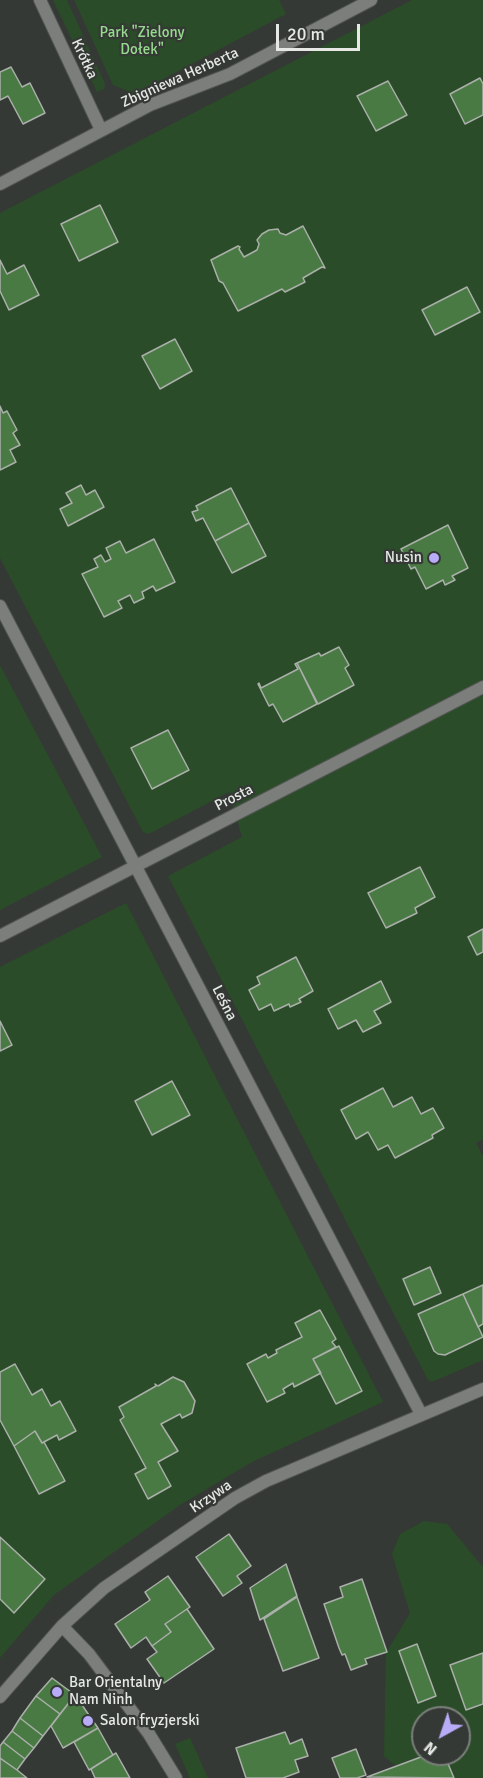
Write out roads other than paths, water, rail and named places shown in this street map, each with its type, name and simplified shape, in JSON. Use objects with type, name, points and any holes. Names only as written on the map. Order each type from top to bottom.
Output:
[{"type":"street","name":"Krótka","points":[[40,0],[101,130]]},
{"type":"street","name":"Zbigniewa Herberta","points":[[0,184],[161,100],[230,74],[372,0]]},
{"type":"street","name":"Leśna","points":[[0,606],[421,1414]]},
{"type":"street","name":"Prosta","points":[[0,936],[483,687]]},
{"type":"street","name":"Krzywa","points":[[0,1697],[62,1626],[104,1588],[235,1498],[266,1481],[483,1389]]},
{"type":"street","points":[[62,1626],[89,1654],[149,1734],[176,1778]]},
{"type":"place","name":"Nusin","points":[[434,558]]},
{"type":"place","name":"Bar Orientalny Nam Ninh","points":[[57,1692]]},
{"type":"place","name":"Salon fryzjerski","points":[[88,1721]]},
{"type":"park label","name":"Park \"Zielony Dołek\"","points":[[142,42]]}]
